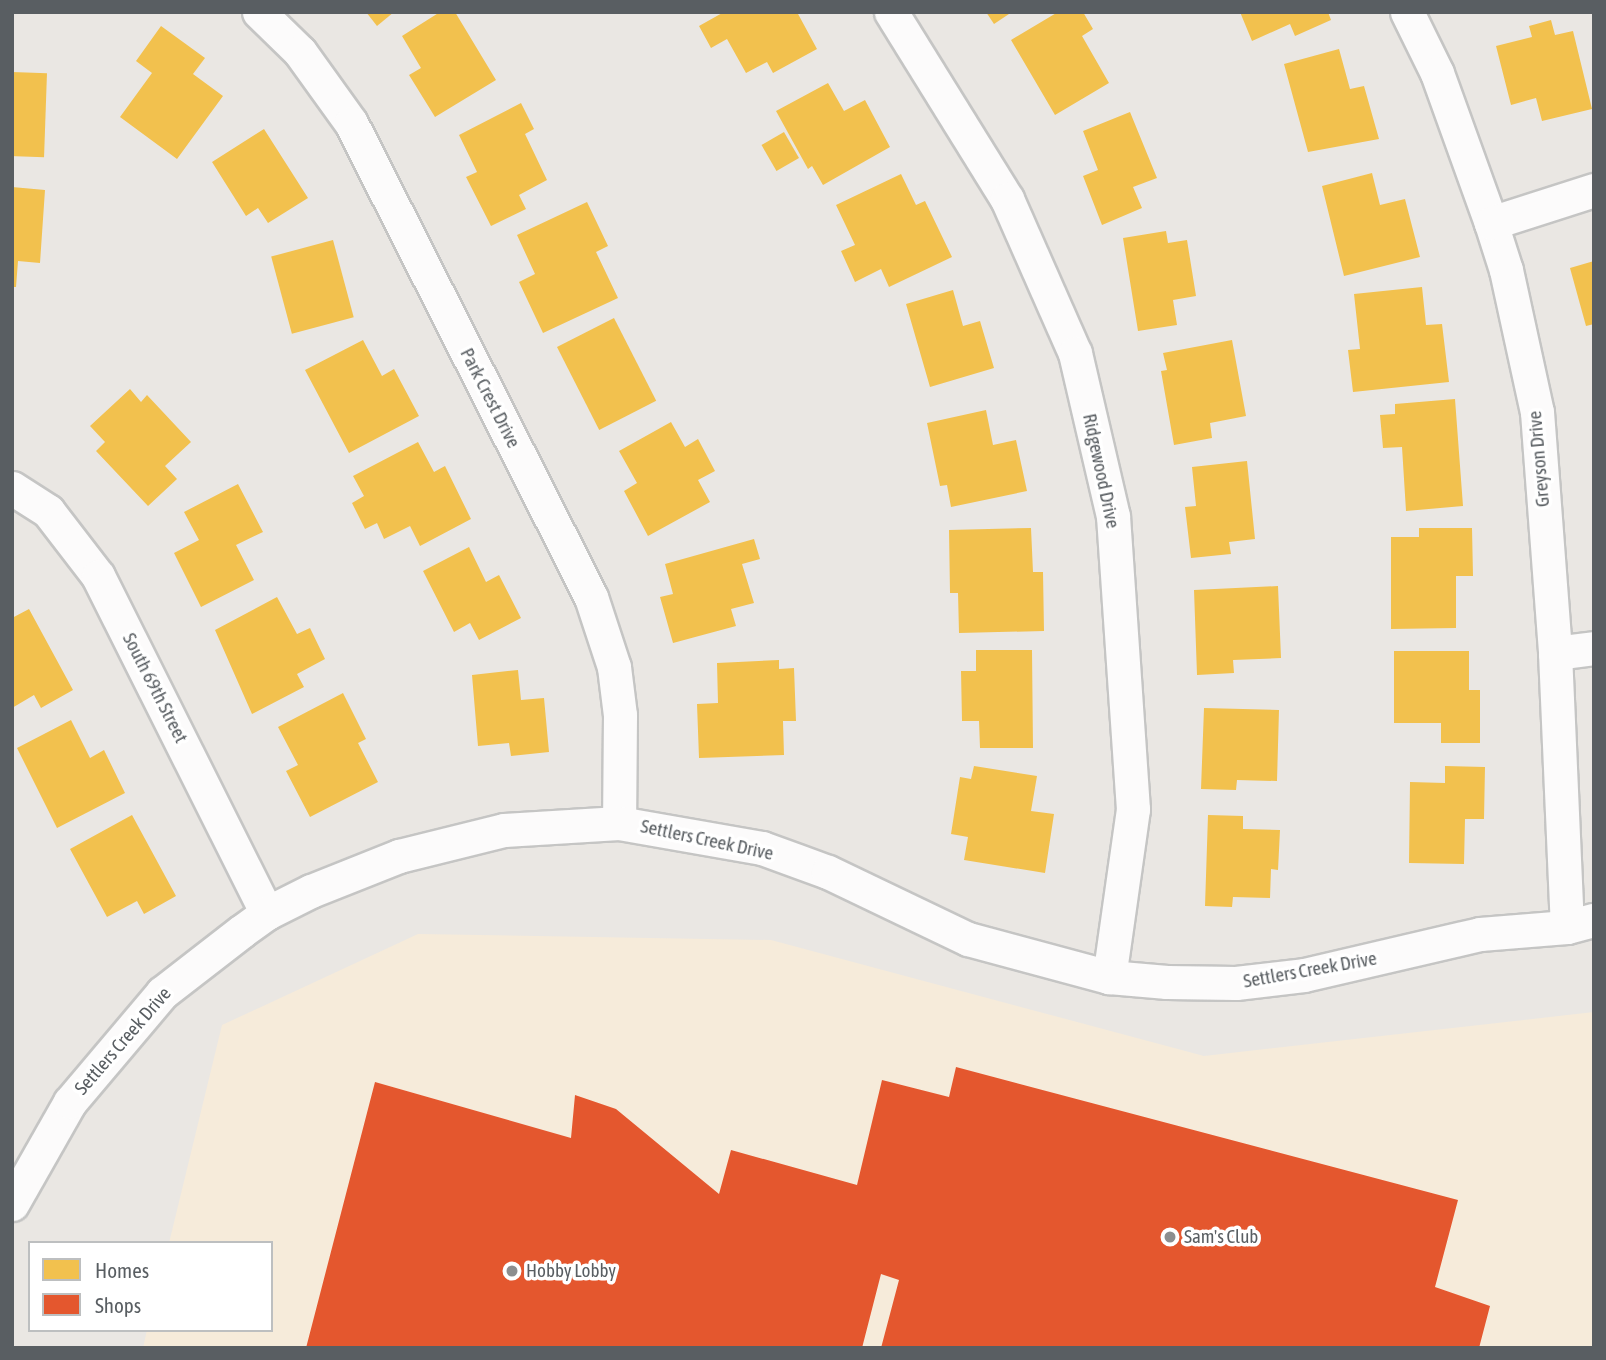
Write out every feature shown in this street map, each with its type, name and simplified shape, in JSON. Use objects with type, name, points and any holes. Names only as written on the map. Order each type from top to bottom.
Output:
[{"type":"street","name":"Park Crest Drive","points":[[259,12],[300,52],[351,123],[591,597],[614,667],[620,715],[619,822]]},
{"type":"street","name":"Ridgewood Drive","points":[[891,12],[1007,199],[1074,354],[1113,516],[1133,809],[1109,977]]},
{"type":"street","name":"Greyson Drive","points":[[1407,12],[1437,73],[1491,223],[1506,270],[1536,412],[1555,653],[1585,930]]},
{"type":"street","points":[[1491,223],[1594,190]]},
{"type":"street","name":"South 69th Street","points":[[12,488],[48,511],[98,576],[267,913]]},
{"type":"street","points":[[1555,653],[1594,648]]},
{"type":"street","name":"Settlers Creek Drive","points":[[12,1203],[70,1102],[162,993],[267,913],[399,856],[504,830],[619,822],[762,848],[828,872],[968,939],[1109,977],[1236,983],[1304,975],[1480,934],[1585,930]]},
{"type":"shaded area","points":[[418,934],[771,940],[1204,1056],[1594,1012],[1594,1348],[143,1348],[147,1332],[273,1332],[273,1241],[169,1241],[222,1025]]},
{"type":"building: Homes","points":[[366,12],[394,12],[377,26]]},
{"type":"building: Homes","points":[[440,12],[455,12],[496,80],[435,117],[409,75],[421,68],[402,36]]},
{"type":"building: Homes","points":[[724,12],[797,12],[817,49],[773,73],[767,62],[746,73],[727,39],[711,48],[699,26]]},
{"type":"building: Homes","points":[[986,12],[1012,12],[994,24]]},
{"type":"building: Homes","points":[[1058,12],[1083,12],[1093,29],[1082,36],[1109,83],[1055,115],[1011,40]]},
{"type":"building: Homes","points":[[1240,12],[1328,12],[1331,20],[1295,36],[1290,24],[1252,41]]},
{"type":"building: Homes","points":[[1551,20],[1555,35],[1573,31],[1592,109],[1542,121],[1536,98],[1511,105],[1496,46],[1532,37],[1529,26]]},
{"type":"building: Homes","points":[[161,26],[205,58],[193,74],[223,96],[177,159],[120,117],[152,73],[136,61]]},
{"type":"building: Homes","points":[[1339,49],[1350,89],[1364,86],[1379,139],[1308,152],[1284,64]]},
{"type":"building: Homes","points":[[12,72],[47,73],[44,157],[12,156]]},
{"type":"building: Homes","points":[[828,83],[844,111],[865,100],[890,147],[823,185],[812,166],[808,169],[776,111]]},
{"type":"building: Homes","points":[[521,103],[534,129],[525,134],[547,180],[519,195],[526,209],[491,226],[466,177],[477,172],[459,135]]},
{"type":"building: Homes","points":[[1130,112],[1157,178],[1133,187],[1142,208],[1102,225],[1083,176],[1098,170],[1083,131]]},
{"type":"building: Homes","points":[[264,129],[308,198],[268,223],[258,208],[246,216],[212,162]]},
{"type":"building: Homes","points":[[784,132],[799,158],[776,171],[761,145]]},
{"type":"building: Homes","points":[[1372,173],[1380,205],[1405,199],[1420,257],[1344,276],[1322,186]]},
{"type":"building: Homes","points":[[901,174],[916,205],[925,201],[952,257],[889,287],[881,269],[855,282],[841,251],[855,245],[836,205]]},
{"type":"building: Homes","points":[[12,187],[45,190],[40,263],[18,261],[16,287],[12,287]]},
{"type":"building: Homes","points":[[587,202],[608,246],[596,252],[618,298],[543,333],[519,282],[535,274],[517,235]]},
{"type":"building: Homes","points":[[1166,231],[1168,243],[1187,240],[1196,296],[1173,300],[1177,325],[1138,331],[1123,238]]},
{"type":"building: Homes","points":[[333,240],[354,317],[292,334],[271,257]]},
{"type":"building: Homes","points":[[1594,261],[1594,324],[1586,326],[1570,268]]},
{"type":"building: Homes","points":[[1422,287],[1426,325],[1442,324],[1449,382],[1353,392],[1348,350],[1360,349],[1354,294]]},
{"type":"building: Homes","points":[[953,290],[963,326],[980,321],[994,368],[930,387],[906,304]]},
{"type":"building: Homes","points":[[614,318],[656,401],[599,430],[557,347]]},
{"type":"building: Homes","points":[[363,340],[382,376],[394,369],[419,416],[349,453],[305,370]]},
{"type":"building: Homes","points":[[1232,340],[1246,416],[1210,423],[1212,438],[1174,445],[1161,371],[1167,370],[1163,353]]},
{"type":"building: Homes","points":[[130,389],[141,402],[147,395],[191,442],[165,466],[177,479],[148,506],[96,451],[105,442],[90,426]]},
{"type":"building: Homes","points":[[1455,399],[1463,506],[1406,511],[1402,447],[1383,448],[1380,415],[1395,414],[1395,404]]},
{"type":"building: Homes","points":[[986,410],[993,445],[1016,440],[1027,491],[951,507],[947,485],[940,486],[927,423]]},
{"type":"building: Homes","points":[[671,422],[685,447],[698,439],[715,471],[698,480],[710,502],[648,536],[624,491],[637,483],[619,451]]},
{"type":"building: Homes","points":[[418,442],[434,472],[445,466],[471,519],[420,546],[410,526],[384,539],[377,523],[365,529],[352,503],[364,496],[353,476]]},
{"type":"building: Homes","points":[[1247,461],[1255,539],[1229,542],[1231,554],[1191,558],[1185,507],[1196,506],[1192,467]]},
{"type":"building: Homes","points":[[238,484],[263,532],[236,545],[254,580],[201,607],[174,553],[199,540],[184,512]]},
{"type":"building: Homes","points":[[1031,528],[1033,572],[1043,572],[1044,631],[959,633],[958,593],[950,593],[949,530]]},
{"type":"building: Homes","points":[[1419,528],[1472,528],[1473,576],[1456,576],[1456,628],[1391,629],[1391,537],[1419,537]]},
{"type":"building: Homes","points":[[754,539],[760,559],[742,564],[754,603],[731,609],[736,626],[673,643],[660,597],[673,594],[665,564]]},
{"type":"building: Homes","points":[[469,547],[486,582],[499,575],[521,618],[479,640],[470,623],[454,632],[423,571]]},
{"type":"building: Homes","points":[[1278,586],[1281,658],[1233,660],[1234,673],[1197,675],[1194,590]]},
{"type":"building: Homes","points":[[277,597],[297,634],[310,628],[325,659],[297,674],[304,687],[252,714],[215,630]]},
{"type":"building: Homes","points":[[29,609],[73,690],[41,708],[34,695],[12,708],[12,618]]},
{"type":"building: Homes","points":[[976,650],[1032,650],[1033,748],[980,748],[979,721],[962,721],[961,671],[976,671]]},
{"type":"building: Homes","points":[[1394,651],[1469,651],[1469,690],[1480,690],[1480,743],[1441,743],[1441,723],[1394,723]]},
{"type":"building: Homes","points":[[779,660],[779,669],[794,668],[796,721],[783,721],[784,755],[699,758],[697,704],[718,703],[717,663]]},
{"type":"building: Homes","points":[[518,670],[521,700],[544,698],[549,752],[511,756],[509,743],[478,746],[472,675]]},
{"type":"building: Homes","points":[[343,693],[366,739],[358,743],[378,782],[310,817],[286,771],[298,765],[278,727]]},
{"type":"building: Homes","points":[[1204,708],[1279,710],[1277,781],[1237,780],[1236,790],[1201,789]]},
{"type":"building: Homes","points":[[71,720],[90,758],[104,750],[125,793],[57,828],[17,748]]},
{"type":"building: Homes","points":[[974,766],[1037,776],[1031,811],[1054,814],[1045,873],[964,860],[968,837],[951,834],[960,777],[971,779]]},
{"type":"building: Homes","points":[[1445,766],[1485,767],[1484,819],[1465,819],[1464,864],[1409,863],[1410,782],[1445,783]]},
{"type":"building: Homes","points":[[132,815],[176,896],[144,914],[137,901],[107,917],[70,849]]},
{"type":"building: Homes","points":[[1208,815],[1243,816],[1243,829],[1280,830],[1278,870],[1271,869],[1270,898],[1233,897],[1232,907],[1205,906]]},
{"type":"building: Shops","points":[[956,1067],[1458,1200],[1435,1287],[1490,1306],[1479,1348],[881,1348],[899,1280],[881,1274],[862,1348],[306,1348],[375,1082],[571,1138],[575,1095],[616,1109],[719,1194],[731,1150],[857,1185],[882,1080],[949,1097]]},
{"type":"place","name":"Sam's Club","points":[[1170,1237]]},
{"type":"place","name":"Hobby Lobby","points":[[512,1271]]}]
